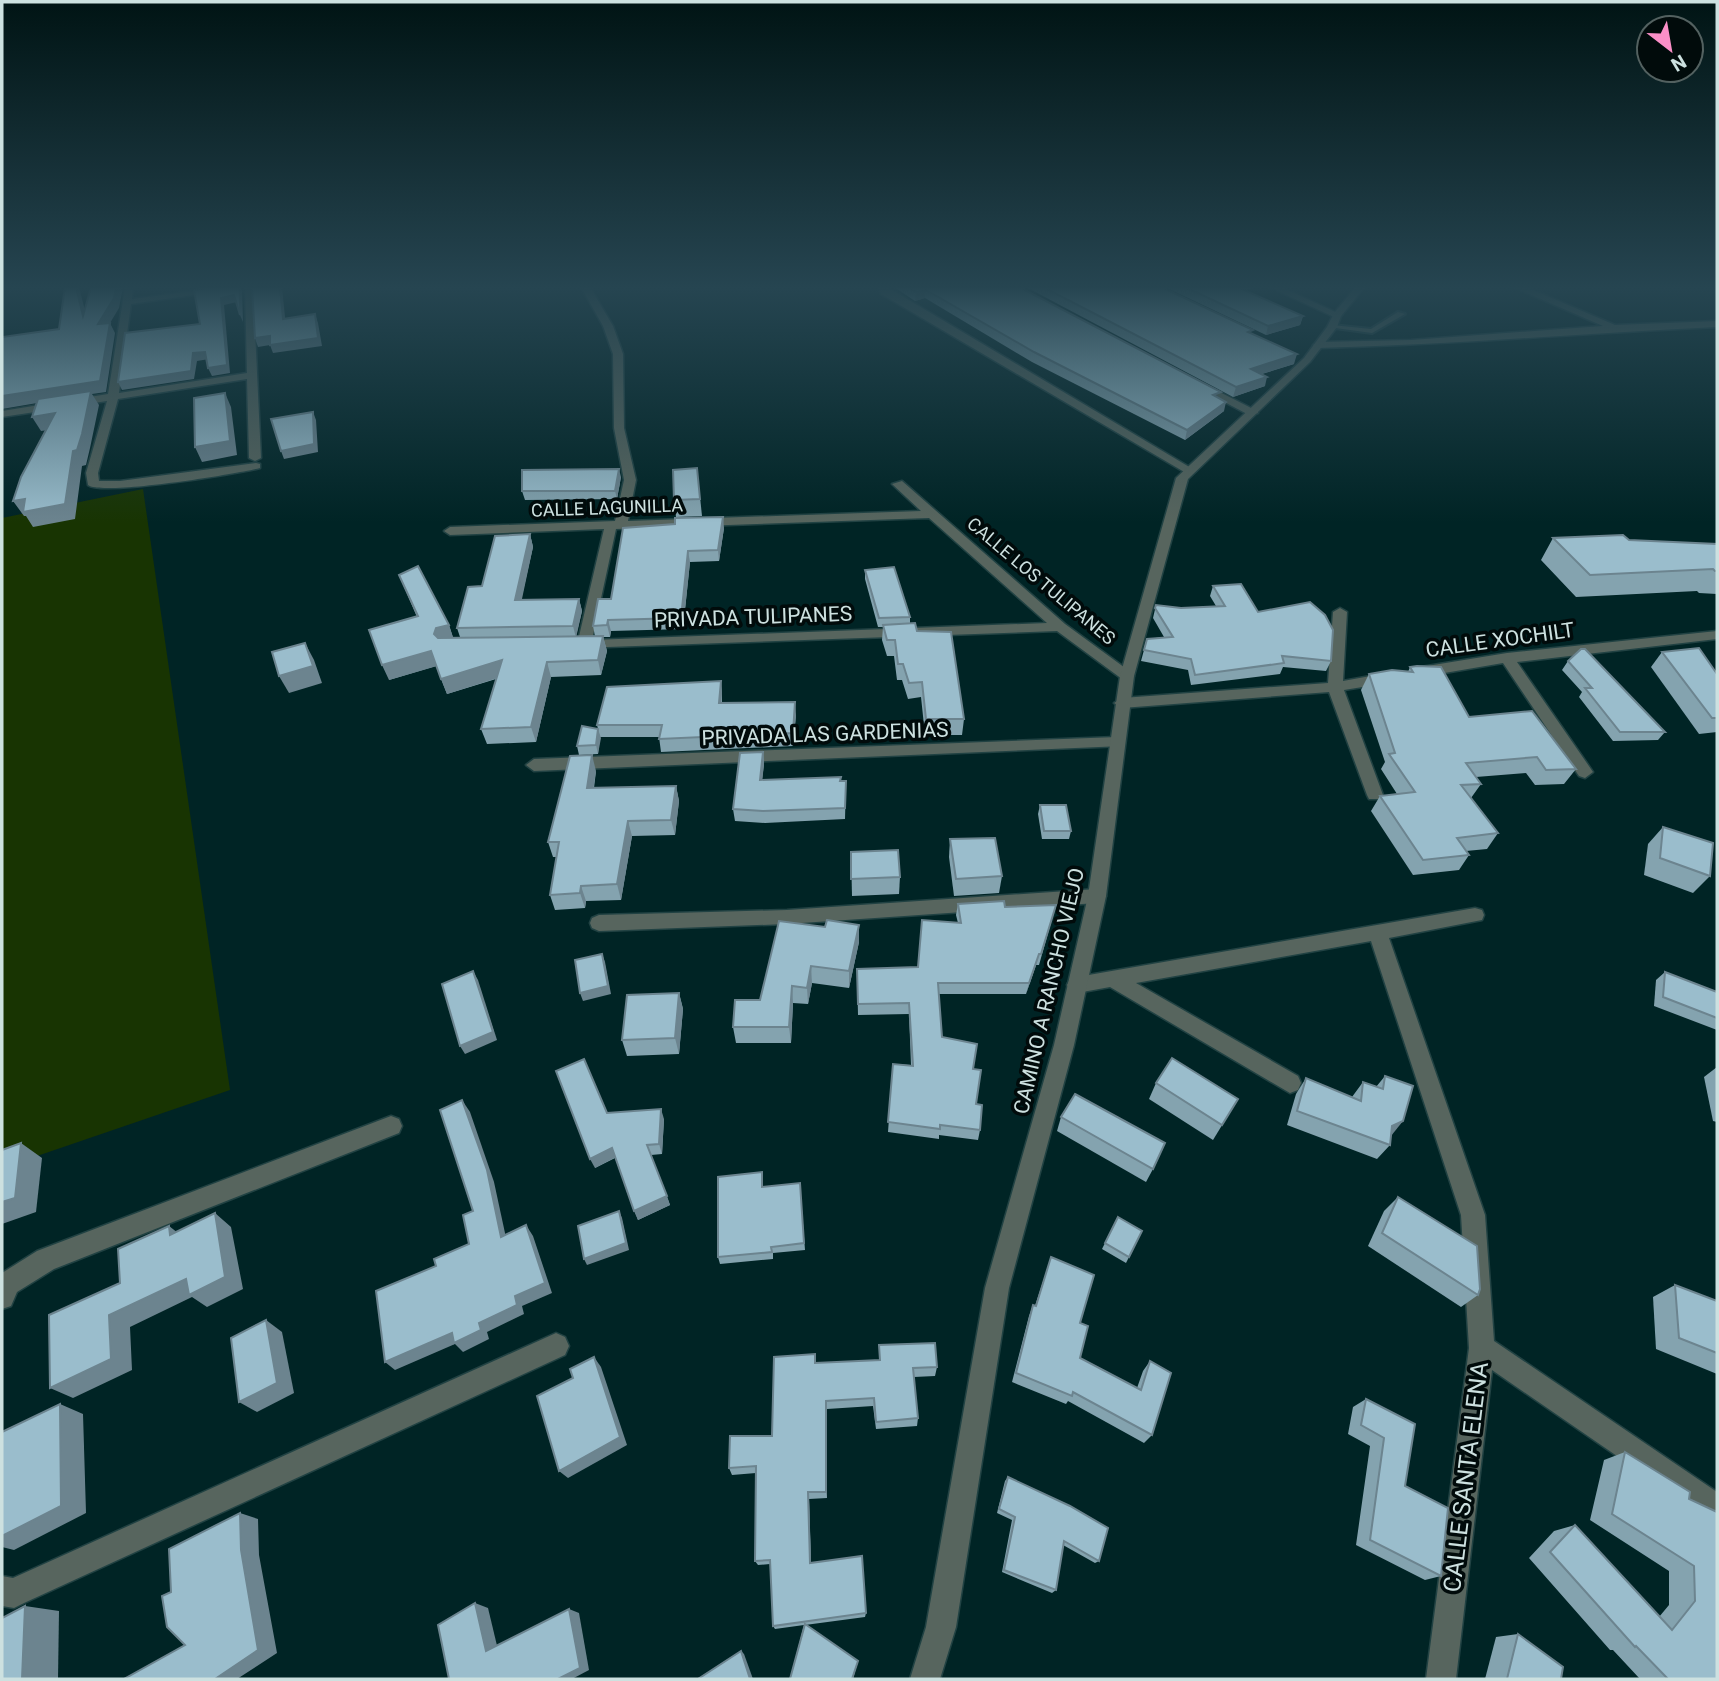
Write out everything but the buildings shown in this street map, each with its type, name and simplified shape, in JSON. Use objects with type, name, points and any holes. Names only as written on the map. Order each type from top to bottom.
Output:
[{"type":"street","points":[[118,365],[113,397],[92,473],[94,485],[120,485],[255,462],[253,365]]},
{"type":"street","points":[[203,385],[242,374],[247,365]]},
{"type":"street","points":[[616,525],[630,481],[619,428],[618,365]]},
{"type":"street","points":[[1010,365],[1190,471]]},
{"type":"street","name":"CAMINO A RANCHO VIEJO","points":[[925,1679],[942,1627],[997,1288],[1064,1045],[1097,896],[1127,676],[1182,478],[1253,412],[1296,365]]},
{"type":"street","points":[[2,414],[203,385],[253,375]]},
{"type":"street","points":[[1193,381],[1253,412]]},
{"type":"street","name":"CALLE LOS TULIPANES","points":[[898,484],[1060,626],[1127,676]]},
{"type":"street","name":"CALLE LAGUNILLA","points":[[450,531],[932,514]]},
{"type":"street","name":"PRIVADA TULIPANES","points":[[616,525],[577,645],[1060,626]]},
{"type":"street","points":[[1340,612],[1335,687],[1375,795]]},
{"type":"street","name":"CALLE XOCHILT","points":[[1122,703],[1335,687],[1507,658],[1684,644],[1717,635]]},
{"type":"street","points":[[1507,658],[1585,772]]},
{"type":"street","name":"PRIVADA LAS GARDENIAS","points":[[534,765],[1117,742]]},
{"type":"street","points":[[599,923],[787,917],[1097,896]]},
{"type":"street","points":[[1077,985],[1475,915]]},
{"type":"street","points":[[1378,932],[1473,1215],[1482,1349]]},
{"type":"street","points":[[1113,979],[1290,1083]]},
{"type":"street","points":[[2,1297],[8,1283],[46,1260],[391,1126]]},
{"type":"street","points":[[2,1591],[14,1593],[556,1346]]},
{"type":"street","name":"CALLE SANTA ELENA","points":[[1441,1679],[1482,1349],[1717,1508]]},
{"type":"green space","points":[[143,489],[230,1090],[2,1168],[2,518]]}]
